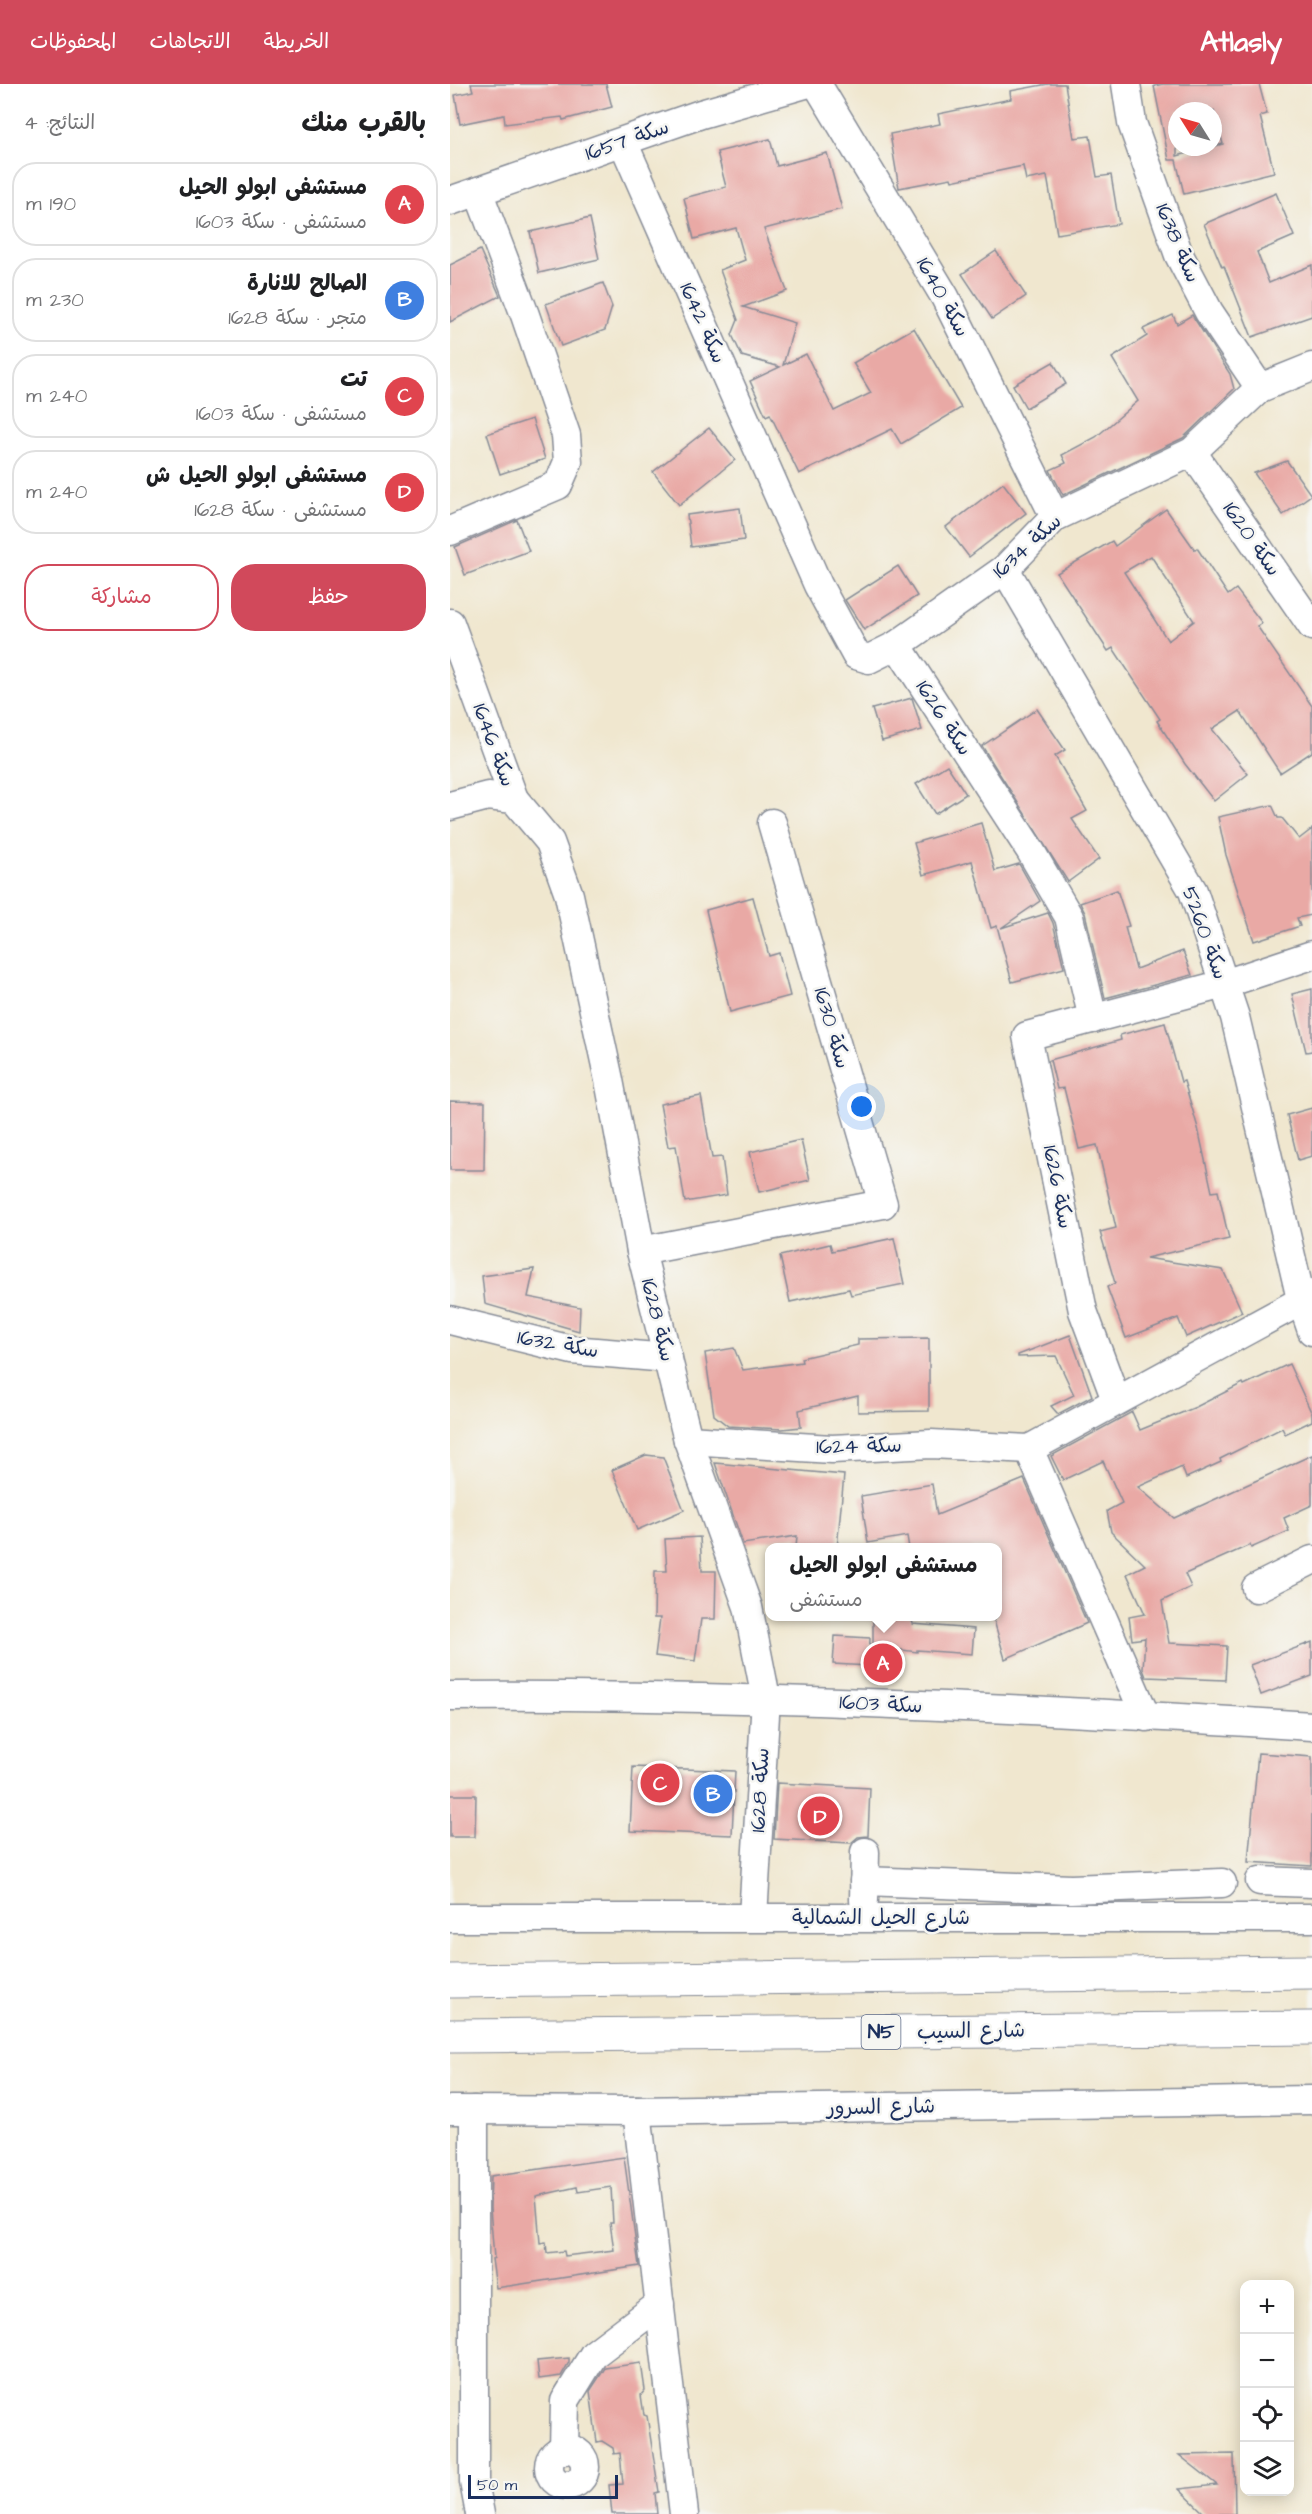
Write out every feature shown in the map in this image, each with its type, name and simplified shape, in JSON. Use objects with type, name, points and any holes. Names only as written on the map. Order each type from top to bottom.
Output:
[{"type":"highway","points":[[450,1980],[1312,1972]]},
{"type":"highway","name":"شارع السيب","points":[[450,2036],[1312,2028]]},
{"type":"street","name":"سكة 1657","points":[[450,201],[701,114],[805,84]]},
{"type":"street","name":"سكة 1640","points":[[817,84],[945,297],[1055,517]]},
{"type":"street","name":"سكة 1638","points":[[1126,84],[1132,123],[1179,255],[1209,312],[1260,388]]},
{"type":"street","name":"سكة 1642","points":[[623,142],[783,503]]},
{"type":"street","points":[[450,531],[558,485],[568,462],[566,435],[525,315],[478,191]]},
{"type":"street","name":"سكة 1634","points":[[783,503],[818,585],[856,655],[869,659],[897,645],[1005,569],[1055,517],[1192,452],[1260,388],[1312,367]]},
{"type":"street","name":"سكة 1620","points":[[1192,452],[1312,626]]},
{"type":"street","name":"سكة 5260","points":[[1005,569],[1193,891],[1235,1017],[1307,1297],[1312,1330]]},
{"type":"street","name":"سكة 1646","points":[[450,623],[514,799]]},
{"type":"street","name":"سكة 1626","points":[[897,645],[1030,850],[1069,917],[1093,1019]]},
{"type":"street","points":[[450,806],[488,796],[514,799]]},
{"type":"street","name":"سكة 1628","points":[[514,799],[550,842],[569,895],[609,1080],[641,1251],[688,1440],[748,1607],[765,1698],[753,1917]]},
{"type":"street","name":"سكة 1630","points":[[641,1251],[883,1204],[772,823]]},
{"type":"street","name":"سكة 1626","points":[[1116,1400],[1083,1311],[1027,1036],[1224,984],[1312,955]]},
{"type":"street","points":[[1146,1718],[1029,1449],[1307,1297]]},
{"type":"street","name":"سكة 1632","points":[[450,1320],[572,1350],[668,1358]]},
{"type":"street","name":"سكة 1624","points":[[688,1440],[832,1449],[931,1444],[1029,1449]]},
{"type":"street","points":[[1256,1588],[1312,1560]]},
{"type":"street","name":"سكة 1603","points":[[450,1696],[603,1695],[765,1698],[1312,1726]]},
{"type":"street","points":[[863,1917],[865,1852]]},
{"type":"street","points":[[864,1881],[1071,1889],[1222,1883]]},
{"type":"street","points":[[1260,1881],[1312,1883]]},
{"type":"street","points":[[1068,1917],[1071,1889]]},
{"type":"street","name":"شارع الحيل الشمالية","points":[[450,1918],[1312,1918]]},
{"type":"street","name":"شارع السرور","points":[[462,2110],[637,2111],[1312,2100]]},
{"type":"street","points":[[462,2110],[462,2481],[480,2514]]},
{"type":"street","points":[[637,2111],[684,2514]]},
{"type":"street","points":[[564,2450],[565,2402],[594,2355],[660,2304]]},
{"type":"building","points":[[471,84],[606,84],[612,107],[563,120],[562,117],[505,124],[504,115],[460,124],[455,95],[473,91]]},
{"type":"building","points":[[1048,84],[1065,84],[1074,138],[1090,136],[1097,177],[1111,175],[1119,224],[1057,234],[1047,176],[1026,180],[1023,166],[952,181],[951,178],[899,188],[890,134],[940,124],[938,114],[1011,99],[1010,91]]},
{"type":"building","points":[[1163,84],[1259,84],[1267,114],[1260,116],[1274,172],[1184,194],[1176,160],[1169,160],[1168,156],[1222,156],[1222,102],[1168,102],[1168,155],[1154,86]]},
{"type":"building","points":[[770,139],[777,166],[827,153],[842,209],[764,229],[787,291],[743,307],[795,323],[783,365],[806,354],[834,411],[871,393],[853,363],[914,328],[961,408],[901,444],[892,429],[799,474],[770,414],[766,416],[750,381],[780,367],[742,356],[732,335],[738,320],[720,270],[745,260],[736,228],[694,239],[684,198],[726,187],[717,152]]},
{"type":"building","points":[[1276,193],[1294,236],[1257,252],[1269,283],[1312,265],[1312,316],[1252,337],[1224,266],[1222,267],[1204,224]]},
{"type":"building","points":[[590,218],[599,259],[539,273],[530,232]]},
{"type":"building","points":[[480,250],[500,296],[450,322],[450,265]]},
{"type":"building","points":[[996,251],[1026,296],[992,319],[962,274]]},
{"type":"building","points":[[603,283],[612,307],[605,330],[561,346],[546,304]]},
{"type":"building","points":[[1173,315],[1177,324],[1192,315],[1230,374],[1234,389],[1183,438],[1063,495],[1050,470],[1066,463],[1062,455],[1096,437],[1138,401],[1112,358],[1147,336],[1143,329]]},
{"type":"building","points":[[1053,362],[1066,384],[1026,408],[1013,385]]},
{"type":"building","points":[[532,419],[545,459],[500,474],[487,434]]},
{"type":"building","points":[[709,428],[735,460],[679,505],[653,472]]},
{"type":"building","points":[[1287,461],[1311,495],[1283,515],[1254,473]]},
{"type":"building","points":[[1003,483],[1026,513],[969,557],[946,527]]},
{"type":"building","points":[[740,508],[744,540],[691,547],[687,515]]},
{"type":"building","points":[[1166,509],[1195,550],[1197,548],[1228,595],[1236,589],[1262,623],[1257,626],[1312,706],[1312,752],[1280,773],[1240,711],[1212,729],[1248,774],[1214,801],[1185,764],[1157,721],[1160,719],[1113,648],[1108,651],[1057,573],[1112,541],[1115,546]],"holes":[[[1151,556],[1194,621],[1168,641],[1124,572]]]},
{"type":"building","points":[[517,520],[529,551],[465,575],[455,547]]},
{"type":"building","points":[[898,566],[917,596],[864,630],[845,600]]},
{"type":"building","points":[[912,698],[922,730],[882,741],[872,709]]},
{"type":"building","points":[[1037,709],[1065,750],[1055,756],[1087,811],[1072,819],[1099,859],[1068,882],[982,746]]},
{"type":"building","points":[[947,765],[966,794],[935,814],[916,784]]},
{"type":"building","points":[[1272,805],[1278,818],[1282,818],[1299,839],[1312,829],[1312,915],[1297,918],[1300,926],[1254,941],[1226,855],[1218,817]]},
{"type":"building","points":[[981,823],[995,871],[1019,864],[1040,901],[1001,928],[1048,913],[1053,923],[1064,968],[1012,982],[997,926],[991,928],[972,861],[923,875],[914,843]]},
{"type":"building","points":[[1117,890],[1129,926],[1125,927],[1136,969],[1183,951],[1192,975],[1105,998],[1085,913],[1080,903]]},
{"type":"building","points":[[753,897],[769,956],[779,953],[790,996],[730,1012],[706,910]]},
{"type":"building","points":[[1312,989],[1312,1051],[1306,1052],[1292,994]]},
{"type":"building","points":[[1165,1023],[1181,1082],[1184,1081],[1198,1128],[1212,1192],[1218,1191],[1229,1239],[1146,1258],[1223,1270],[1242,1312],[1186,1337],[1178,1318],[1126,1338],[1107,1287],[1115,1283],[1100,1232],[1116,1228],[1097,1145],[1079,1149],[1064,1088],[1057,1089],[1050,1060],[1121,1040],[1120,1035]]},
{"type":"building","points":[[701,1096],[712,1158],[722,1157],[727,1195],[685,1202],[676,1146],[668,1147],[660,1104]]},
{"type":"building","points":[[450,1101],[485,1102],[484,1170],[450,1170]]},
{"type":"building","points":[[1312,1108],[1312,1156],[1298,1160],[1287,1115]]},
{"type":"building","points":[[801,1140],[810,1180],[759,1192],[750,1152]]},
{"type":"building","points":[[894,1238],[904,1284],[851,1295],[849,1289],[790,1302],[780,1256],[830,1244],[832,1251]]},
{"type":"building","points":[[534,1269],[528,1297],[580,1307],[579,1331],[485,1304],[482,1276]]},
{"type":"building","points":[[1070,1335],[1092,1396],[1058,1414],[1051,1406],[1074,1395],[1056,1356],[1018,1357],[1018,1355]]},
{"type":"building","points":[[929,1338],[929,1411],[858,1412],[858,1396],[799,1410],[801,1427],[782,1429],[728,1426],[714,1415],[705,1353],[734,1348],[743,1370],[802,1362],[801,1358],[858,1345],[858,1339]]},
{"type":"building","points":[[1289,1364],[1312,1414],[1312,1421],[1285,1434],[1282,1428],[1220,1459],[1221,1462],[1186,1478],[1182,1467],[1138,1487],[1174,1518],[1312,1455],[1312,1505],[1284,1518],[1289,1531],[1251,1548],[1250,1545],[1185,1574],[1191,1587],[1162,1601],[1169,1643],[1227,1646],[1225,1680],[1146,1677],[1143,1669],[1145,1638],[1132,1640],[1129,1617],[1145,1614],[1127,1574],[1145,1565],[1111,1532],[1107,1511],[1122,1503],[1103,1461],[1063,1480],[1051,1456],[1132,1412],[1140,1430]]},
{"type":"building","points":[[646,1455],[663,1457],[684,1510],[637,1530],[612,1470]]},
{"type":"building","points":[[715,1463],[844,1475],[837,1543],[796,1543],[797,1536],[743,1544]]},
{"type":"building","points":[[1024,1479],[1087,1623],[1005,1659],[994,1621],[1002,1621],[1002,1543],[908,1543],[907,1536],[868,1543],[861,1496],[932,1484],[937,1515]]},
{"type":"building","points":[[700,1537],[702,1571],[716,1571],[715,1619],[701,1619],[695,1661],[655,1656],[660,1618],[654,1618],[655,1571],[667,1571],[665,1539]]},
{"type":"building","points":[[873,1621],[912,1621],[913,1624],[974,1629],[972,1654],[917,1650],[917,1652],[873,1646]]},
{"type":"building","points":[[835,1636],[870,1638],[869,1666],[833,1664]]},
{"type":"building","points":[[1312,1642],[1312,1676],[1261,1695],[1250,1665]]},
{"type":"building","points":[[1258,1753],[1312,1757],[1312,1866],[1248,1862]]},
{"type":"building","points":[[633,1767],[735,1771],[732,1835],[630,1831]]},
{"type":"building","points":[[777,1783],[870,1788],[868,1836],[858,1837],[851,1843],[774,1839]]},
{"type":"building","points":[[450,1795],[476,1795],[475,1837],[450,1837]]},
{"type":"building","points":[[624,2157],[639,2266],[496,2288],[492,2259],[494,2258],[490,2208],[491,2176]],"holes":[[[577,2187],[578,2192],[611,2187],[613,2223],[610,2223],[614,2250],[565,2256],[564,2251],[547,2253],[546,2242],[540,2243],[536,2196]]]},
{"type":"building","points":[[569,2358],[561,2376],[539,2379],[537,2361]]},
{"type":"building","points":[[641,2363],[645,2390],[641,2395],[644,2415],[647,2416],[659,2492],[655,2493],[657,2514],[612,2514],[609,2485],[623,2484],[620,2453],[614,2454],[613,2448],[602,2441],[597,2442],[590,2391],[605,2368]]},
{"type":"building","points":[[1234,2454],[1235,2514],[1205,2514],[1179,2489],[1217,2485],[1179,2455]]},
{"type":"place","name":"مستشفى ابولو الحيل","points":[[883,1663]]},
{"type":"place","name":"تت","points":[[660,1783]]},
{"type":"place","name":"الصالح للانارة","points":[[713,1794]]},
{"type":"place","name":"مستشفى ابولو الحيل ش","points":[[820,1816]]}]
